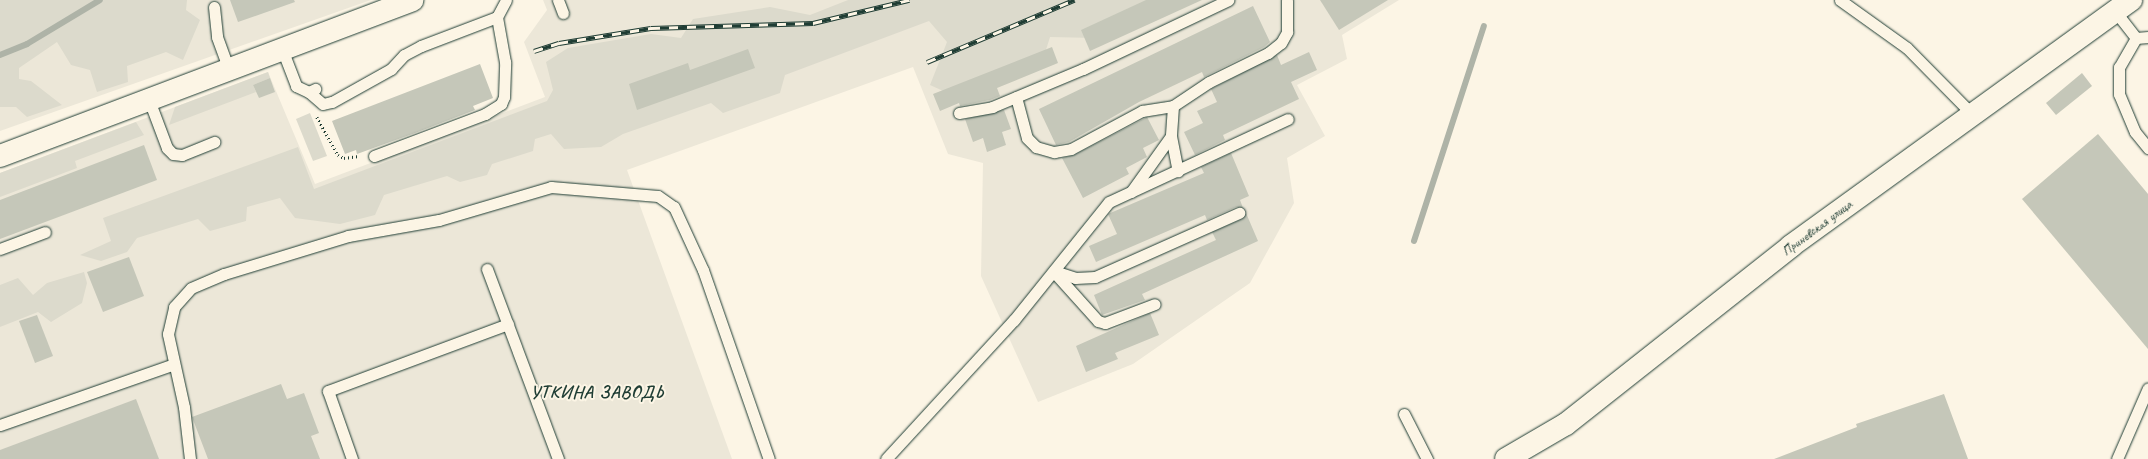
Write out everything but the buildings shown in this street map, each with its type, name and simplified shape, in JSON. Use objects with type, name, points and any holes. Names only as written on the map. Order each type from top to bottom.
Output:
[{"type":"street","points":[[0,156],[412,0]]},
{"type":"street","name":"Приневская улица","points":[[1506,459],[1566,424],[1791,246],[1971,113],[2123,6]]},
{"type":"lane","points":[[282,49],[296,86],[309,91],[323,104],[332,102],[390,69],[404,55],[421,46],[496,17],[506,0]]},
{"type":"lane","points":[[558,0],[563,12]]},
{"type":"lane","points":[[959,113],[992,107],[1084,69],[1228,0]]},
{"type":"lane","points":[[1016,97],[1027,138],[1036,147],[1054,152],[1071,149],[1142,111],[1173,106],[1209,82],[1281,44],[1287,32],[1287,0]]},
{"type":"lane","points":[[1840,0],[1907,48],[1971,113]]},
{"type":"lane","points":[[2123,6],[2136,38]]},
{"type":"lane","points":[[214,7],[217,37],[229,70]]},
{"type":"lane","points":[[369,155],[485,114],[501,104],[504,97],[505,62],[496,17]]},
{"type":"lane","points":[[2136,38],[2148,37]]},
{"type":"lane","points":[[2136,38],[2118,67],[2120,94],[2135,132],[2148,148]]},
{"type":"lane","points":[[149,100],[167,148],[173,154],[182,155],[215,142]]},
{"type":"lane","points":[[1173,106],[1171,136],[1178,171]]},
{"type":"lane","points":[[886,459],[1014,320],[1109,202],[1288,119]]},
{"type":"lane","points":[[1130,192],[1171,136]]},
{"type":"lane","points":[[190,459],[184,407],[168,334],[174,307],[191,288],[224,274],[348,236],[439,220],[551,187],[658,196],[674,207],[703,270],[769,459]]},
{"type":"lane","points":[[1054,271],[1075,278],[1095,277],[1239,213]]},
{"type":"lane","points":[[0,249],[45,232]]},
{"type":"lane","points":[[487,270],[558,459]]},
{"type":"lane","points":[[1054,271],[1098,321],[1105,323],[1155,304]]},
{"type":"lane","points":[[352,459],[328,391],[508,324]]},
{"type":"lane","points":[[0,425],[174,364]]},
{"type":"lane","points":[[2117,459],[2148,388]]},
{"type":"lane","points":[[1404,414],[1427,459]]},
{"type":"path","points":[[309,91],[338,155],[344,158],[369,155]]},
{"type":"shaded area","points":[[0,0],[371,0],[0,131]]},
{"type":"shaded area","points":[[0,0],[187,0],[186,10],[200,20],[183,60],[166,52],[127,66],[128,82],[97,92],[90,70],[71,65],[57,42],[19,68],[19,79],[31,81],[62,105],[27,117],[16,107],[0,107]]},
{"type":"shaded area","points":[[543,0],[1399,0],[1342,35],[1347,59],[1297,85],[1325,136],[1287,158],[1294,203],[1250,283],[1133,364],[1038,402],[981,276],[983,163],[948,154],[913,67],[627,170],[732,459],[0,459],[0,173],[268,72],[315,184],[545,97],[524,42],[547,10]]},
{"type":"shaded area","points":[[848,0],[1172,0],[1095,38],[1050,37],[1045,53],[963,100],[930,85],[947,42],[929,21],[785,75],[780,93],[723,113],[711,103],[623,134],[601,147],[564,149],[551,134],[535,139],[533,151],[492,164],[487,175],[460,182],[447,176],[384,195],[375,215],[340,224],[295,218],[280,198],[247,207],[246,221],[210,231],[198,219],[137,238],[127,252],[101,261],[80,255],[111,241],[103,218],[298,147],[314,189],[547,101],[553,90],[546,62],[568,48],[651,34],[681,38],[693,19],[770,7],[810,15]]},
{"type":"shaded area","points":[[268,72],[270,78],[253,85],[256,92],[169,125],[175,107]]},
{"type":"shaded area","points":[[310,113],[327,156],[313,161],[296,119]]},
{"type":"shaded area","points":[[136,122],[144,135],[75,161],[77,168],[0,197],[0,173]]},
{"type":"shaded area","points":[[84,272],[87,283],[82,303],[51,322],[38,312],[0,327],[0,285],[18,278],[33,295],[47,283]]},
{"type":"waterway","points":[[0,55],[27,44],[100,0]]},
{"type":"waterway","points":[[1414,241],[1484,26]]},
{"type":"railway","points":[[534,51],[559,43],[651,28],[813,23],[909,0]]},
{"type":"railway","points":[[927,62],[1074,0]]},
{"type":"district","name":"УТКИНА ЗАВОДЬ","points":[[597,392]]}]
